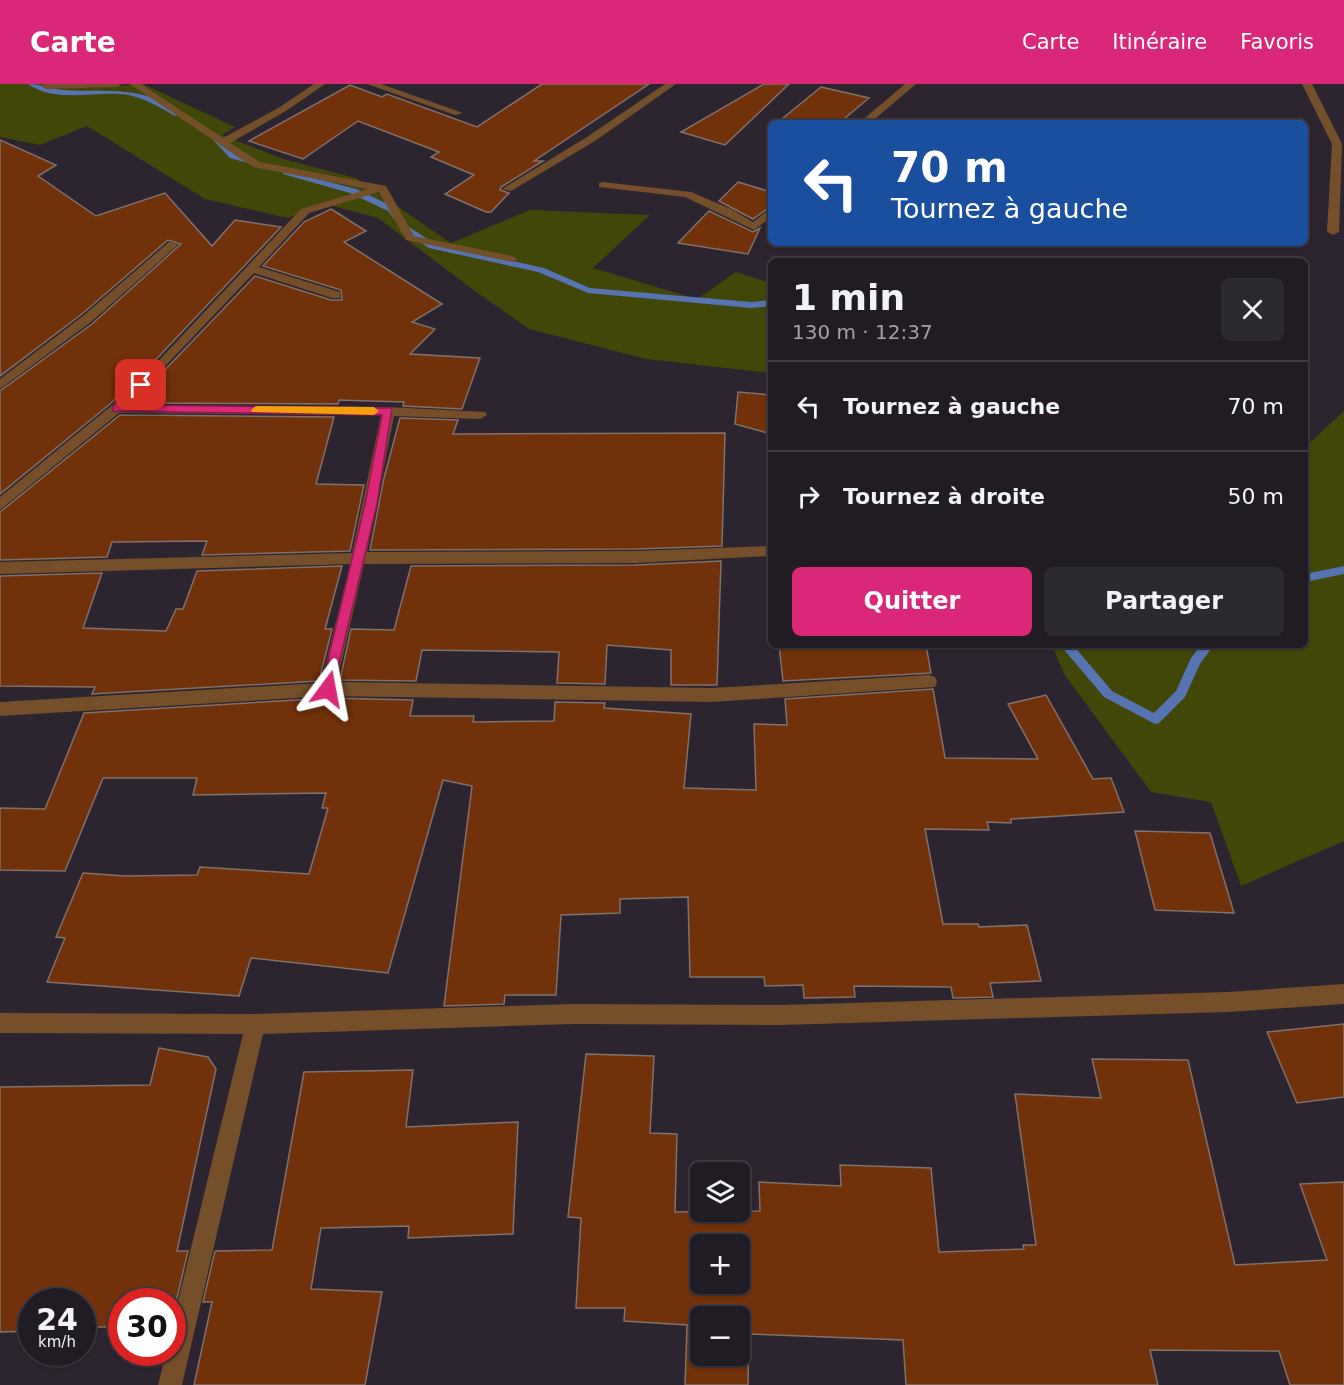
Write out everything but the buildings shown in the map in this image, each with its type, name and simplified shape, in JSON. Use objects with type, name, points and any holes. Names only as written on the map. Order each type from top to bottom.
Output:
[{"type":"street","points":[[46,86],[117,84]]},
{"type":"street","points":[[135,84],[257,165],[382,188]]},
{"type":"street","points":[[222,143],[283,109],[320,84]]},
{"type":"street","points":[[372,84],[458,112]]},
{"type":"street","points":[[507,189],[591,139],[671,84]]},
{"type":"street","points":[[868,120],[911,84]]},
{"type":"street","points":[[1306,84],[1337,144],[1333,232]]},
{"type":"street","points":[[603,185],[687,194],[727,211],[754,227],[768,214]]},
{"type":"street","points":[[382,188],[410,238],[512,259]]},
{"type":"street","points":[[0,505],[116,409],[153,374],[305,211],[382,188]]},
{"type":"street","points":[[0,385],[87,319],[172,244]]},
{"type":"street","points":[[250,268],[336,295]]},
{"type":"street","points":[[116,409],[388,411],[480,415]]},
{"type":"street","points":[[328,689],[388,411]]},
{"type":"street","points":[[0,568],[358,558],[634,557],[768,551]]},
{"type":"street","points":[[0,709],[328,689],[712,695],[929,682]]},
{"type":"street","points":[[0,1023],[255,1024],[574,1014],[782,1015],[1228,1002],[1344,993]]},
{"type":"street","points":[[170,1385],[255,1024]]},
{"type":"green space","points":[[0,84],[80,84],[88,88],[143,84],[235,127],[222,135],[283,159],[356,178],[451,243],[530,210],[650,215],[593,268],[697,299],[736,272],[768,282],[768,373],[646,359],[529,329],[378,218],[329,205],[288,218],[205,199],[87,126],[40,145],[0,137]]},
{"type":"green space","points":[[1344,411],[1344,841],[1241,886],[1211,802],[1151,792],[1064,674],[1053,648],[1308,648],[1308,444]]},
{"type":"waterway","points":[[31,84],[55,91],[136,94],[178,114]]},
{"type":"waterway","points":[[217,139],[233,156],[255,163]]},
{"type":"waterway","points":[[286,172],[353,191],[391,209],[406,229],[432,246],[541,270],[588,290],[751,305],[768,303]]},
{"type":"waterway","points":[[1308,577],[1344,570]]},
{"type":"waterway","points":[[1069,648],[1108,694],[1155,719],[1181,694],[1195,661],[1206,648]]},
{"type":"slow traffic","points":[[256,410],[374,411]]},
{"type":"route","points":[[141,385],[116,409],[388,411],[371,504],[328,689]]}]
